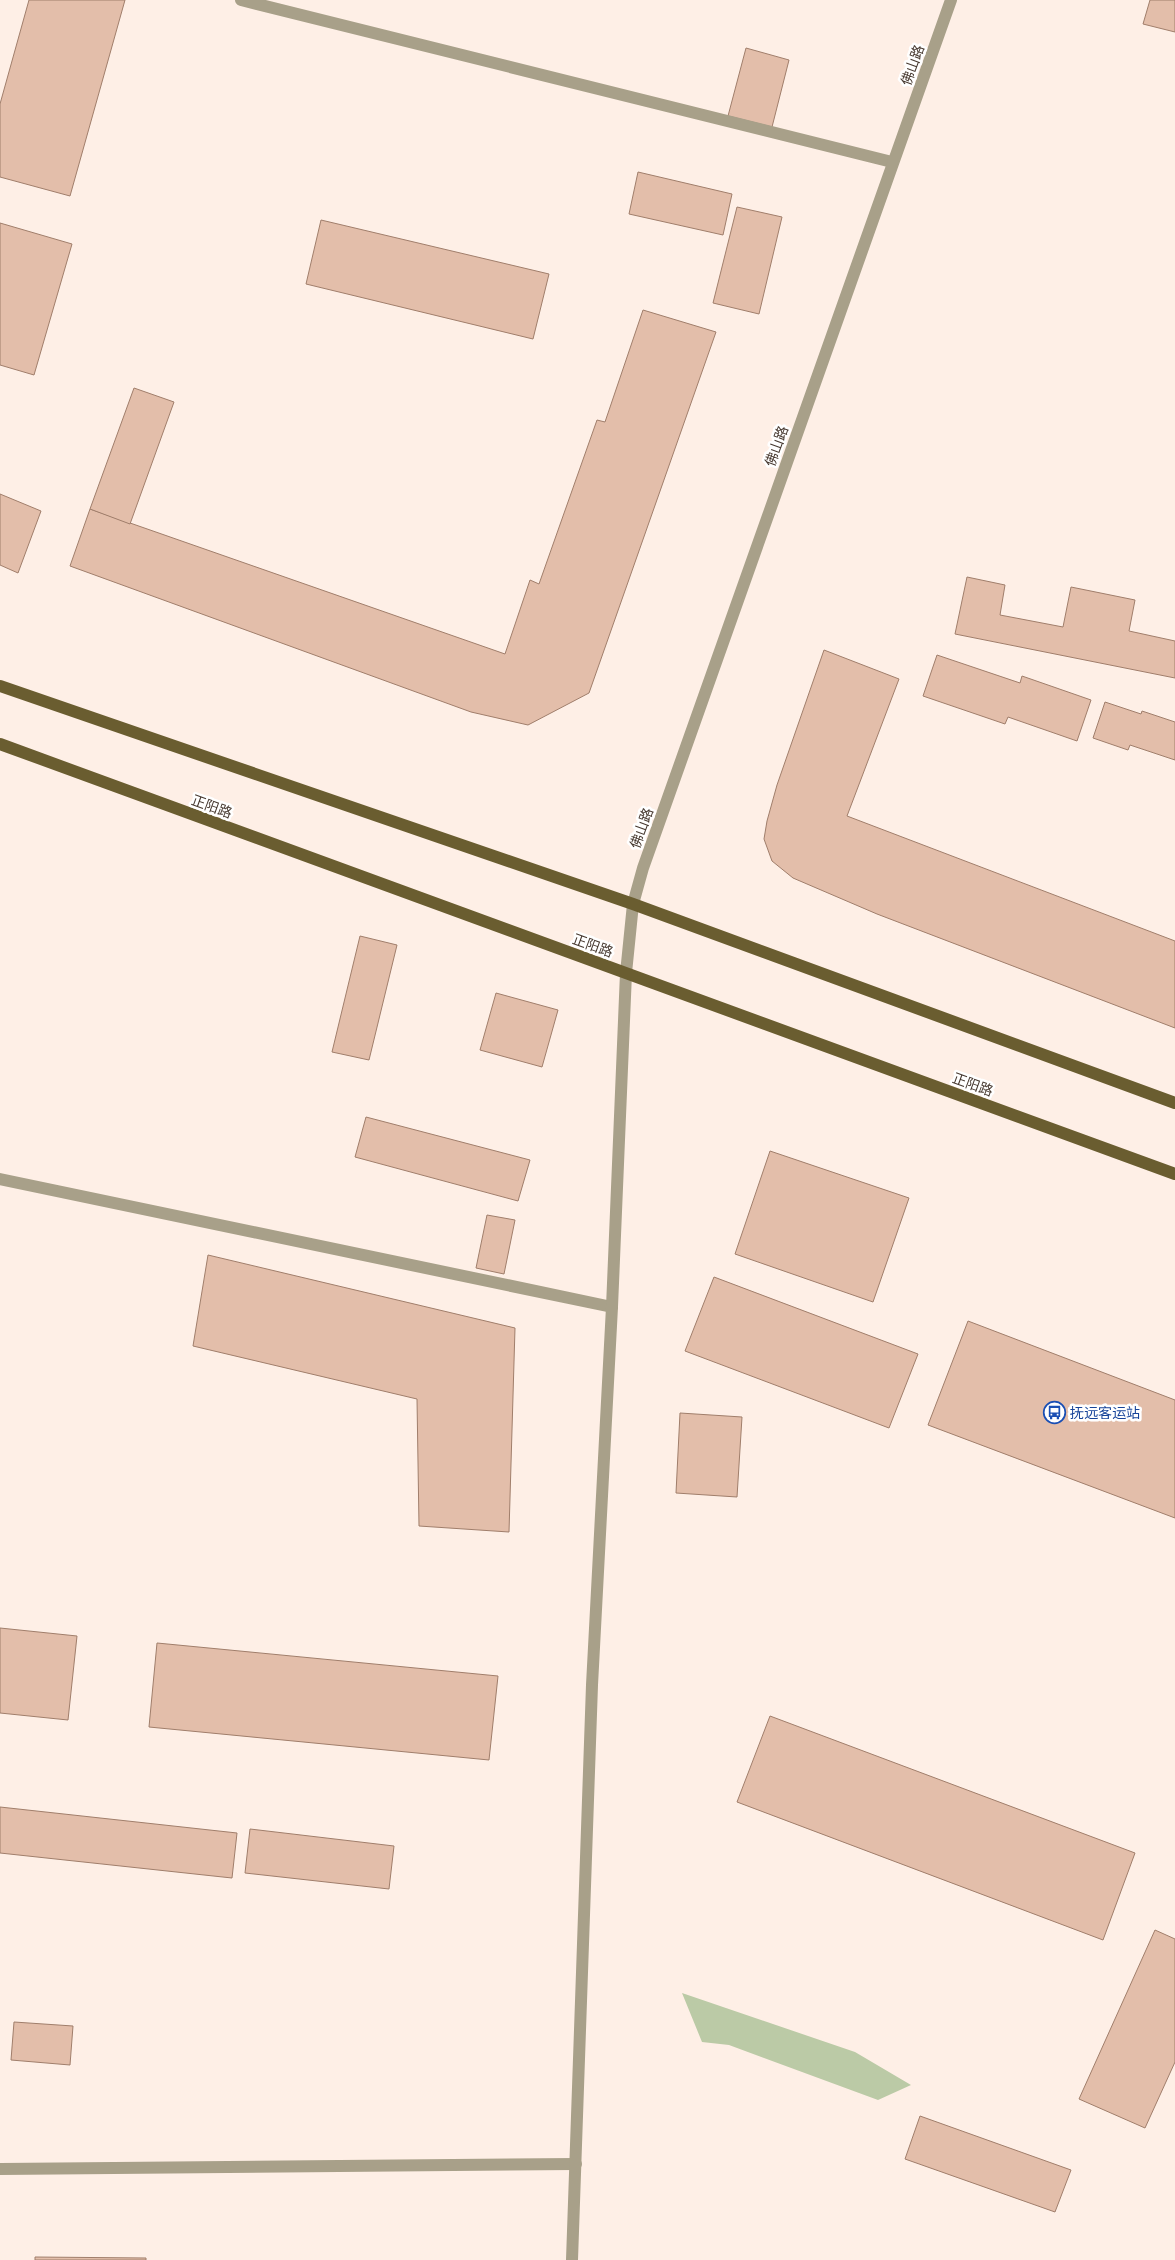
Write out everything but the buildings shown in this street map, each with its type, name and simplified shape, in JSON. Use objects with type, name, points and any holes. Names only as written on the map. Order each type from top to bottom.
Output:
[{"type":"main road","points":[[0,686],[633,904],[1175,1103]]},
{"type":"main road","name":"正阳路","points":[[0,744],[1175,1174]]},
{"type":"street","points":[[241,0],[892,162]]},
{"type":"street","name":"佛山路","points":[[572,2260],[592,1685],[612,1307],[626,973],[633,904],[642,868],[951,0]]},
{"type":"street","points":[[0,1179],[612,1307]]},
{"type":"street","points":[[0,2169],[576,2164]]},
{"type":"green space","points":[[682,1993],[855,2052],[911,2085],[878,2100],[729,2045],[702,2042]]},
{"type":"place","name":"抚远客运站","points":[[1054,1412]]}]
